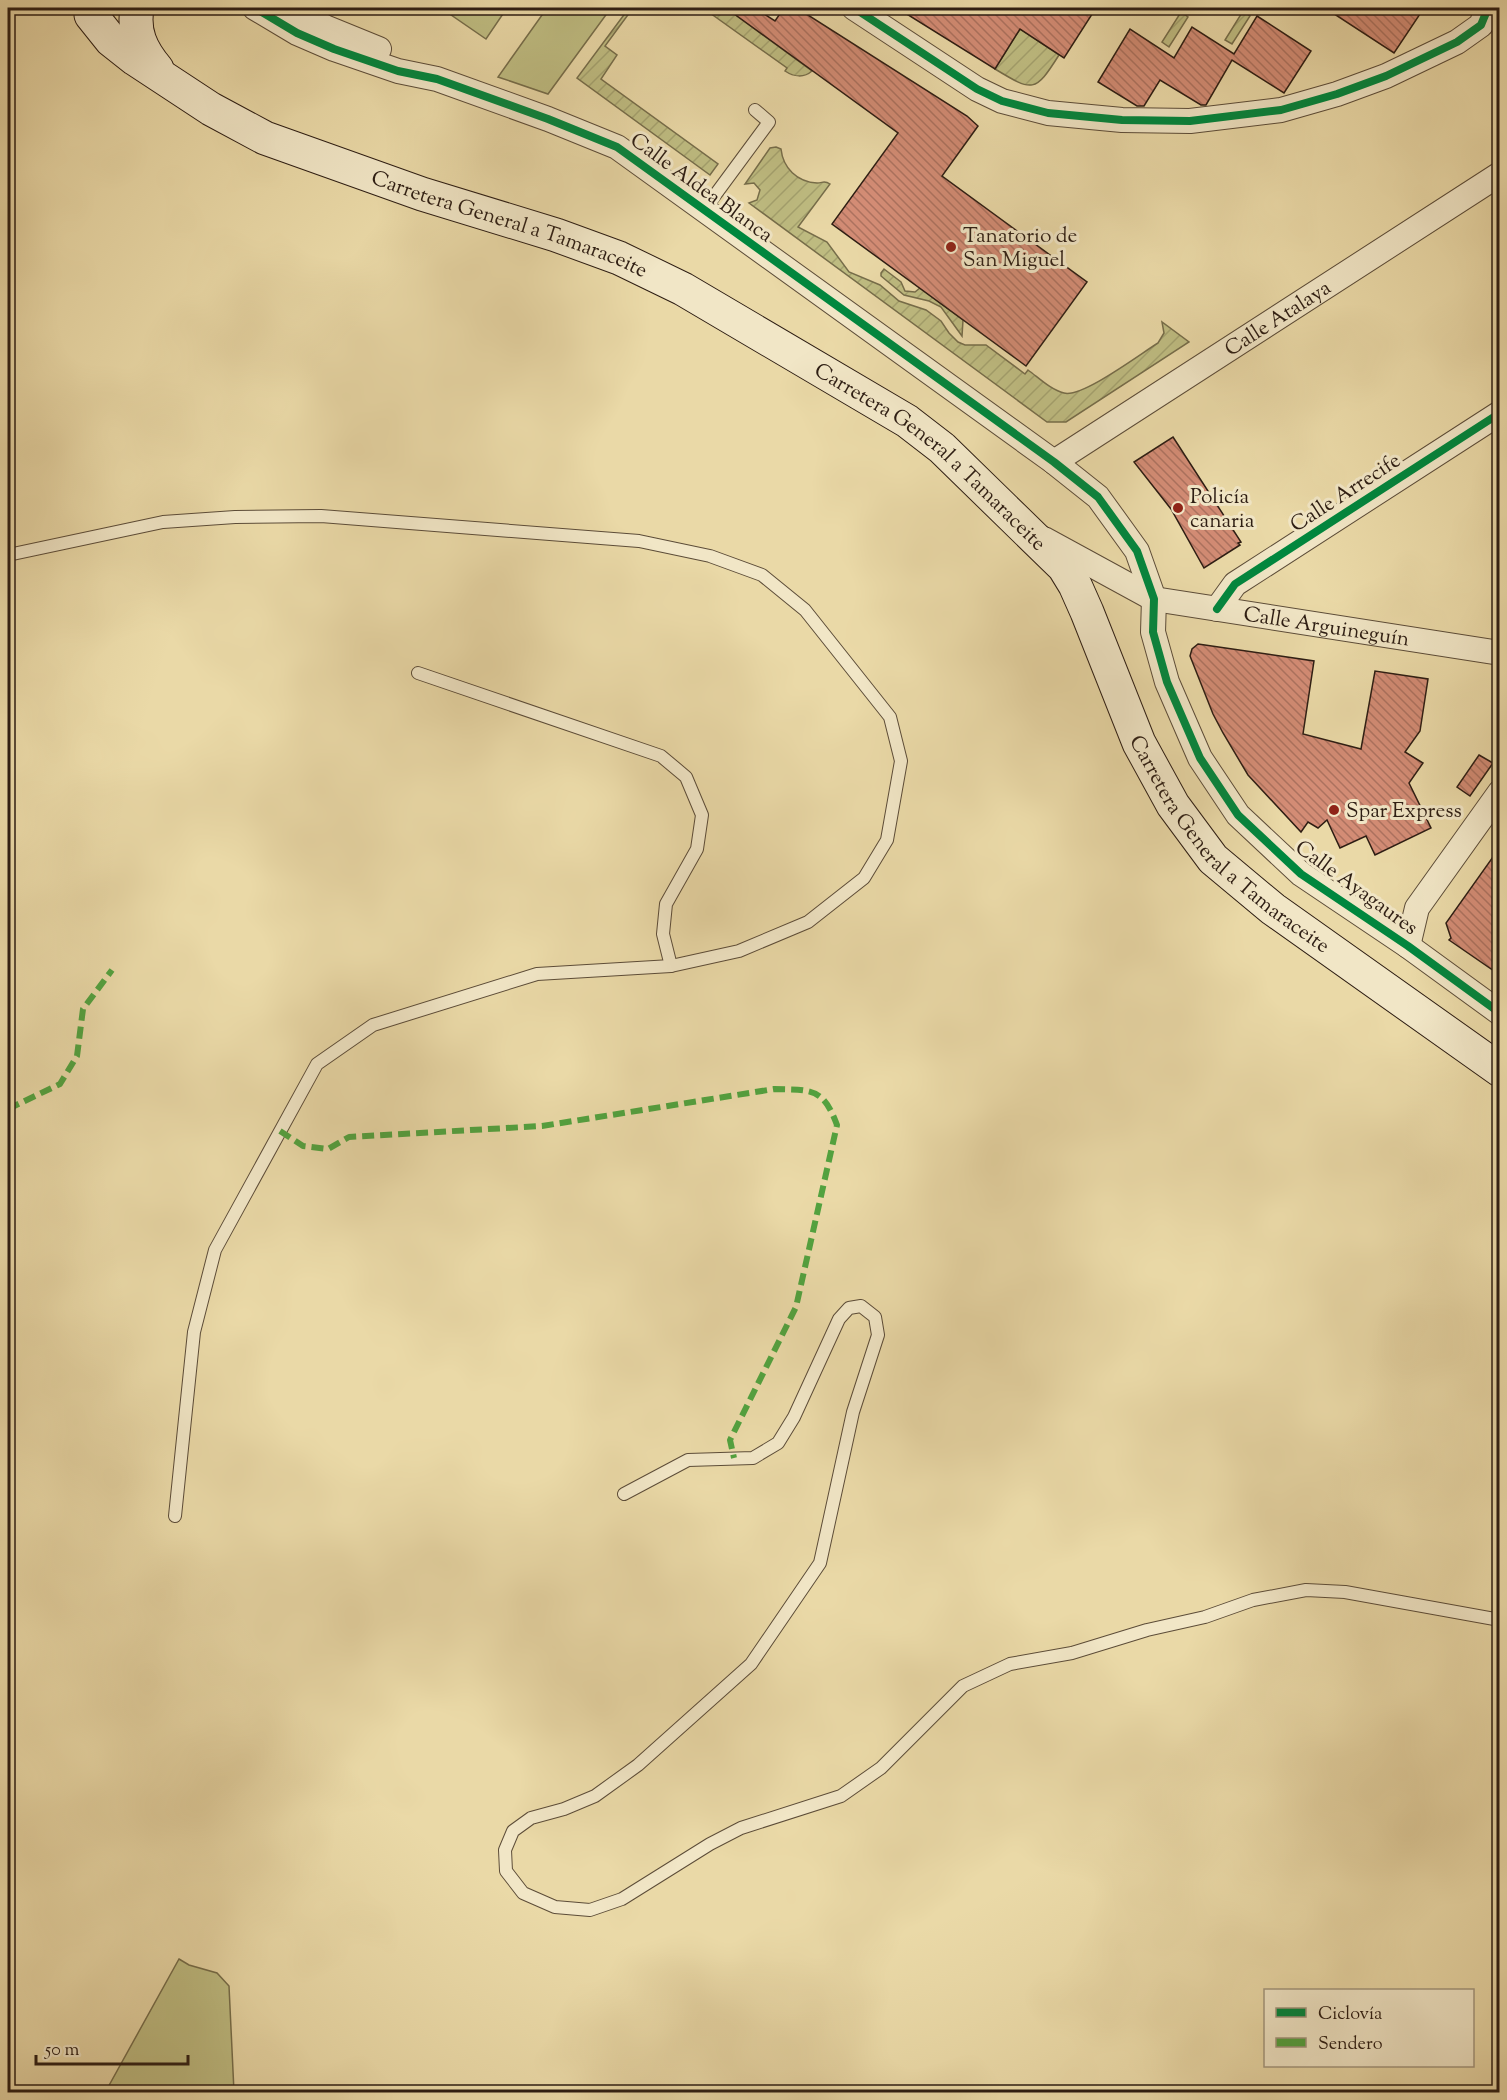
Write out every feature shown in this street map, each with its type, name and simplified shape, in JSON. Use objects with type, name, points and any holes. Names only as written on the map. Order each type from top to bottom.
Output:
[{"type":"main road","points":[[79,11],[106,14],[122,8]]},
{"type":"main road","name":"Carretera General a Tamaraceite","points":[[137,8],[137,36],[141,47],[166,79]]},
{"type":"main road","name":"Carretera General a Tamaraceite","points":[[79,11],[135,59],[211,109],[265,138],[422,194],[556,235],[619,258],[683,288],[907,420],[942,448],[1064,567],[1076,585],[1139,743],[1173,805],[1213,859],[1273,909],[1500,1070]]},
{"type":"street","name":"Calle Aldea Blanca","points":[[255,8],[297,33],[334,50],[398,71],[437,79],[548,119],[617,147],[1054,462]]},
{"type":"street","name":"Calle Aldea Blanca","points":[[291,8],[326,27],[400,58],[437,79]]},
{"type":"street","points":[[854,8],[977,89],[1002,101],[1048,113],[1122,120],[1190,121],[1281,110],[1337,94],[1386,76],[1457,42],[1484,16]]},
{"type":"street","name":"Calle Atalaya","points":[[1054,462],[1171,396],[1500,174]]},
{"type":"street","name":"Calle Arrecife","points":[[1217,609],[1235,585],[1500,413]]},
{"type":"street","name":"Calle Ayagaures","points":[[1054,462],[1098,497],[1137,551],[1154,599],[1153,632],[1167,682],[1200,758],[1238,814],[1301,874],[1408,946],[1500,1013]]},
{"type":"street","points":[[1029,532],[1065,549],[1154,599]]},
{"type":"street","name":"Calle Arguineguín","points":[[1154,599],[1500,653]]},
{"type":"street","points":[[1408,946],[1417,908],[1500,792]]},
{"type":"lane","points":[[704,210],[769,122],[755,110]]},
{"type":"lane","points":[[8,555],[163,522],[235,517],[321,516],[639,541],[710,556],[762,575],[805,610],[890,717],[901,761],[887,840],[864,878],[808,922],[739,951],[671,966],[537,974],[373,1025],[317,1064],[215,1250],[194,1332],[175,1516]]},
{"type":"lane","points":[[418,674],[661,756],[686,777],[702,815],[696,849],[666,904],[663,934],[671,966]]},
{"type":"lane","points":[[624,1494],[688,1460],[753,1458],[778,1443],[794,1417],[839,1319],[849,1308],[861,1306],[875,1317],[878,1335],[853,1412],[820,1563],[751,1664],[638,1765],[595,1796],[564,1809],[531,1818],[513,1831],[504,1850],[506,1871],[523,1893],[555,1907],[590,1910],[622,1899],[710,1844],[741,1828],[841,1796],[881,1768],[963,1686],[1010,1664],[1072,1653],[1147,1630],[1205,1617],[1253,1600],[1306,1590],[1345,1592],[1500,1620]]},
{"type":"shaded area","points":[[441,8],[507,8],[486,39]]},
{"type":"shaded area","points":[[547,8],[611,8],[548,94],[498,77]]},
{"type":"shaded area","points":[[629,8],[633,8],[605,46],[617,55],[601,79],[718,164],[710,175],[577,78]]},
{"type":"shaded area","points":[[703,8],[726,8],[812,71],[802,76],[788,73],[785,71],[787,68]]},
{"type":"shaded area","points":[[1243,11],[1250,16],[1232,44],[1225,40]]},
{"type":"shaded area","points":[[1181,12],[1188,17],[1169,47],[1162,42]]},
{"type":"shaded area","points":[[1020,29],[1059,55],[1044,76],[1032,85],[1018,82],[995,69]]},
{"type":"shaded area","points":[[770,148],[781,149],[788,168],[797,177],[810,182],[830,184],[798,227],[827,242],[849,272],[880,285],[899,301],[926,310],[941,321],[958,342],[965,345],[986,345],[1025,374],[1028,370],[1054,389],[1072,393],[1111,374],[1158,343],[1164,333],[1162,322],[1189,342],[1066,422],[1047,422],[749,203],[757,200],[760,190],[754,183],[745,184]]},
{"type":"shaded area","points":[[884,269],[901,282],[905,291],[915,292],[920,288],[963,320],[962,336],[941,307],[929,301],[904,295],[881,276]]},
{"type":"shaded area","points":[[179,1959],[189,1965],[217,1973],[229,1986],[234,2092],[87,2092],[89,2088],[107,2089]]},
{"type":"building","name":"Tanatorio de San Miguel","points":[[726,8],[755,8],[775,21],[784,8],[797,8],[967,116],[978,126],[942,176],[1087,282],[1026,366],[832,224],[898,133]]},
{"type":"building","points":[[897,8],[1096,8],[1064,58],[1020,29],[995,69]]},
{"type":"building","points":[[1325,8],[1424,8],[1394,53]]},
{"type":"building","points":[[1257,16],[1311,51],[1284,93],[1232,60],[1206,105],[1201,105],[1160,80],[1144,106],[1137,106],[1098,82],[1130,29],[1174,58],[1192,27],[1234,54]]},
{"type":"building","points":[[1173,437],[1241,542],[1238,543],[1240,545],[1204,568],[1171,509],[1134,462]]},
{"type":"building","points":[[1198,644],[1314,661],[1303,734],[1361,749],[1375,671],[1428,679],[1420,731],[1405,752],[1423,763],[1409,783],[1431,828],[1375,855],[1366,836],[1340,848],[1327,820],[1318,828],[1308,822],[1301,832],[1248,775],[1223,733],[1190,656],[1192,649]]},
{"type":"building","points":[[1479,755],[1493,763],[1470,796],[1457,787]]},
{"type":"building","points":[[1500,847],[1500,975],[1449,940],[1451,938],[1446,923]]},
{"type":"marked path","points":[[8,1109],[60,1084],[77,1056],[83,1009],[112,970]]},
{"type":"marked path","points":[[280,1131],[303,1146],[328,1149],[349,1137],[542,1126],[774,1089],[807,1091],[821,1097],[837,1125],[796,1307],[730,1440],[734,1458]]},
{"type":"cycle path","points":[[255,8],[297,33],[334,49],[398,71],[437,79],[548,119],[617,147],[1054,462],[1098,497],[1137,551],[1154,599],[1153,632],[1167,682],[1200,758],[1238,815],[1301,874],[1408,946],[1500,1013]]},
{"type":"cycle path","points":[[854,8],[977,89],[1002,101],[1048,113],[1122,120],[1190,121],[1281,110],[1337,94],[1386,76],[1457,42],[1481,25],[1488,8]]},
{"type":"cycle path","points":[[1217,609],[1235,584],[1500,413]]},
{"type":"place","name":"Tanatorio de San Miguel","points":[[951,247]]},
{"type":"place","name":"Policía canaria","points":[[1178,508]]},
{"type":"place","name":"Spar Express","points":[[1334,810]]}]
